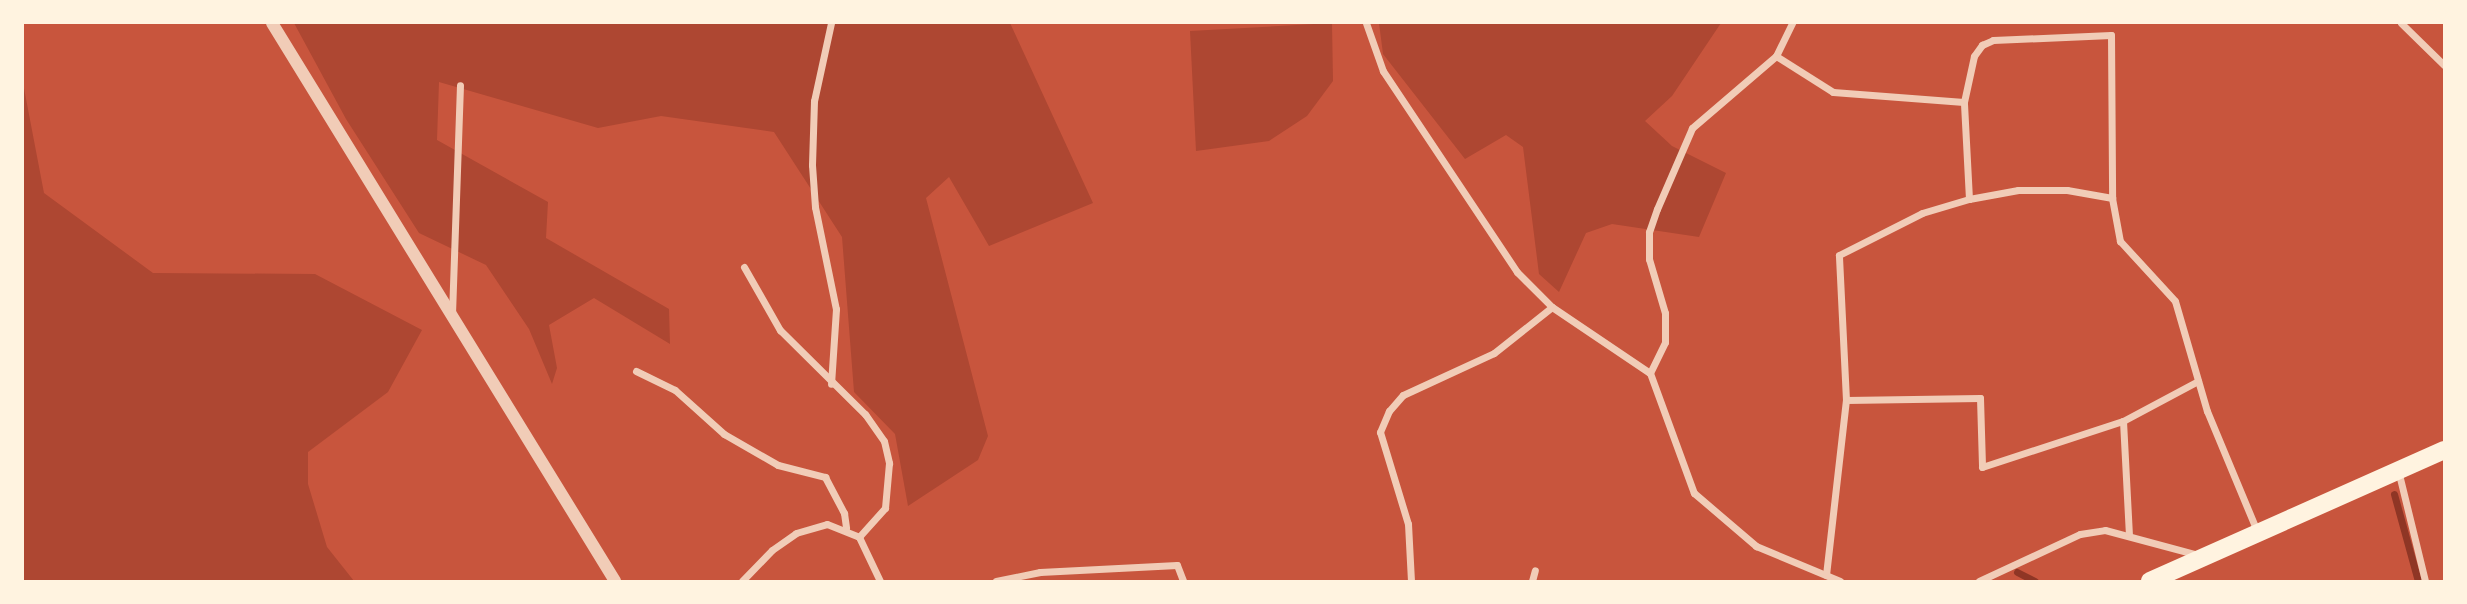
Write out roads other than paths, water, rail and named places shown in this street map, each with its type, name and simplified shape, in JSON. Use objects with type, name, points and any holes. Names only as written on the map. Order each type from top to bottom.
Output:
[{"type":"main road","points":[[2150,581],[2173,576],[2201,556],[2444,450]]},
{"type":"street","points":[[272,23],[451,317],[514,411],[614,581]]},
{"type":"street","points":[[831,23],[814,101],[812,165],[815,207],[836,309],[831,384]]},
{"type":"street","points":[[1366,23],[1383,72],[1517,272],[1552,307],[1650,373],[1694,492],[1756,546],[1840,581]]},
{"type":"street","points":[[1650,373],[1665,342],[1665,313],[1649,259],[1649,232],[1657,209],[1692,128],[1776,56],[1792,23]]},
{"type":"street","points":[[2402,23],[2444,65]]},
{"type":"street","points":[[1969,199],[1964,102],[1975,56],[1993,40],[2111,35],[2112,198],[2120,241],[2175,301],[2198,381],[2232,478],[2257,531]]},
{"type":"street","points":[[1776,56],[1833,92],[1964,102]]},
{"type":"street","points":[[451,317],[460,85]]},
{"type":"street","points":[[1826,575],[1846,400],[1839,255],[1922,213],[1969,199],[2018,190],[2067,190],[2112,198]]},
{"type":"street","points":[[744,267],[779,330],[831,384],[865,414],[884,441],[889,463],[885,508],[859,537]]},
{"type":"street","points":[[1411,581],[1408,524],[1380,432],[1390,411],[1404,395],[1494,353],[1552,307]]},
{"type":"street","points":[[636,371],[675,390],[724,434],[778,465],[825,477],[844,513],[846,528]]},
{"type":"street","points":[[1846,400],[1980,398],[1982,467],[2123,421],[2198,381]]},
{"type":"street","points":[[2123,421],[2129,536]]},
{"type":"street","points":[[2398,469],[2425,581]]},
{"type":"street","points":[[742,581],[772,550],[796,534],[828,524],[846,528],[859,537],[880,581]]},
{"type":"street","points":[[1979,581],[2080,534],[2105,530],[2201,556]]},
{"type":"street","points":[[996,581],[1040,572],[1177,565],[1183,581]]},
{"type":"street","points":[[1532,581],[1535,570]]},
{"type":"waterway","points":[[2394,494],[2418,581]]},
{"type":"waterway","points":[[2017,572],[2035,581]]}]
